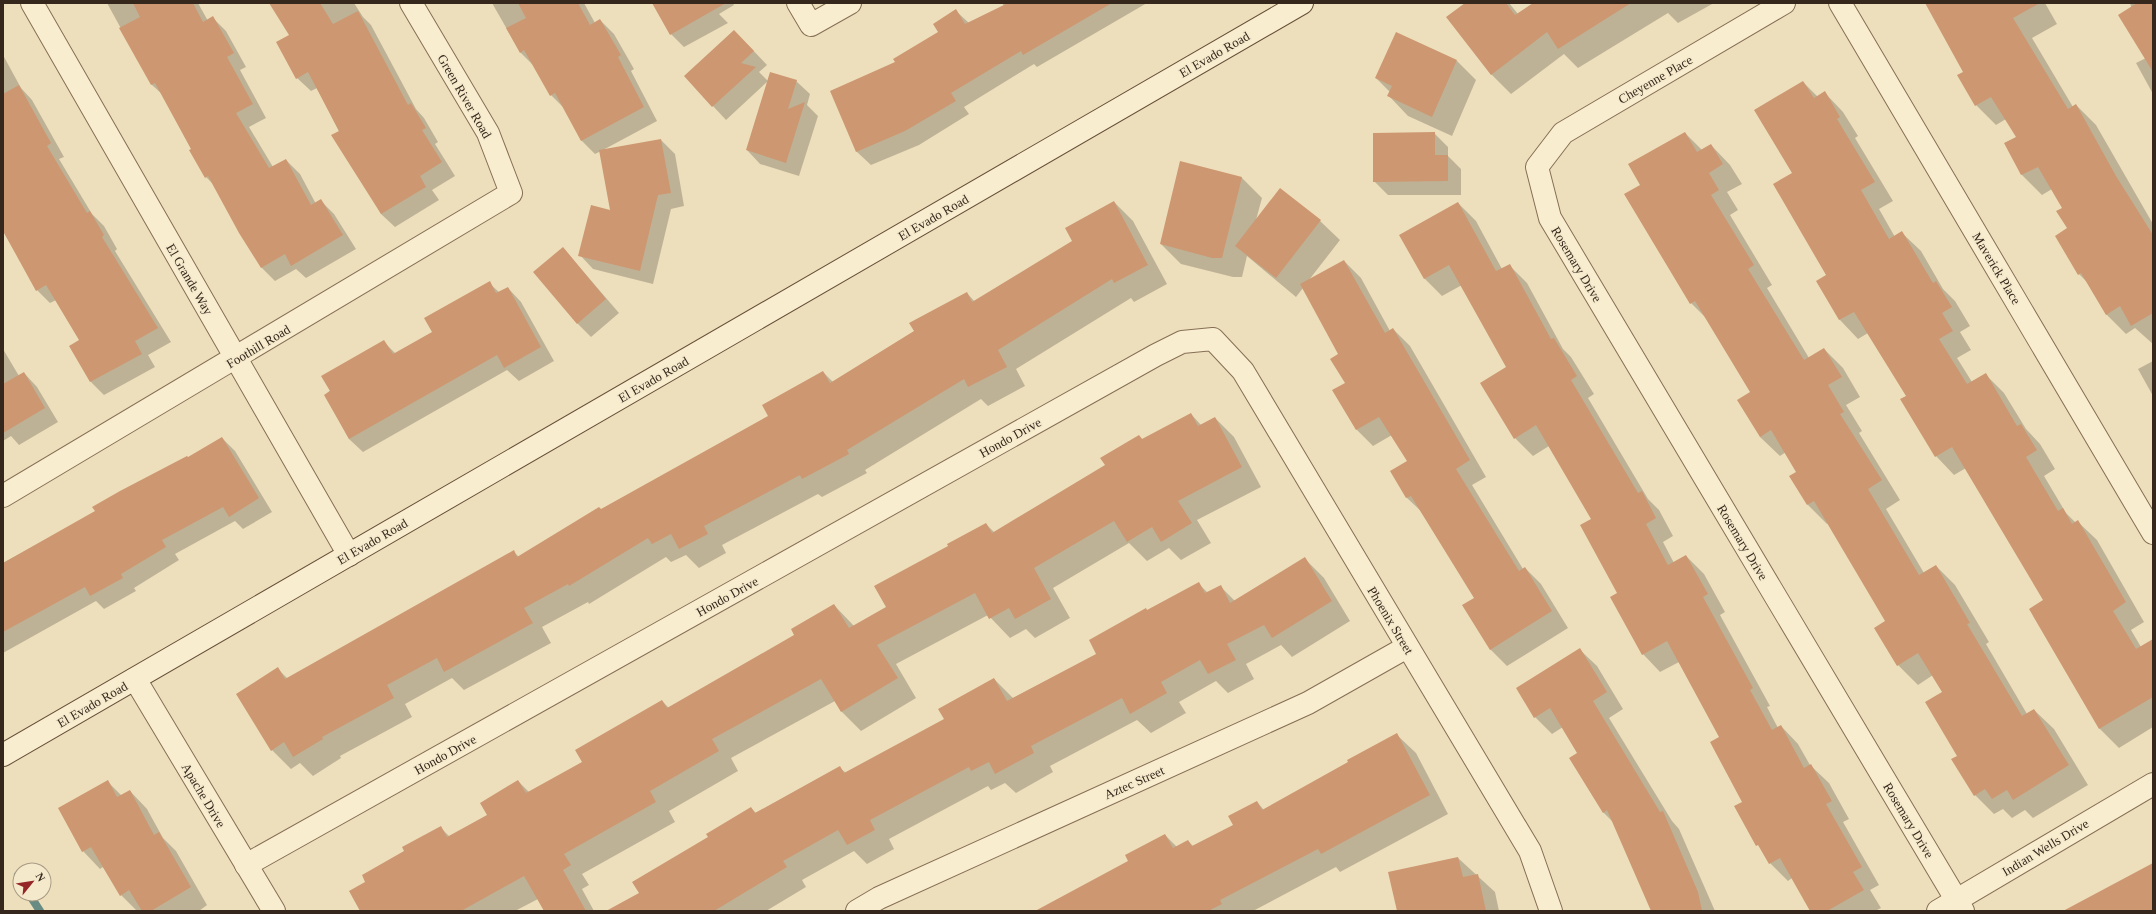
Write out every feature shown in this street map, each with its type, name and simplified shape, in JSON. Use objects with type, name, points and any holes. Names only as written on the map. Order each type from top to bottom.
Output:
[{"type":"street","name":"El Grande Way","points":[[32,3],[349,555]]},
{"type":"street","name":"Green River Road","points":[[412,3],[488,133],[512,194]]},
{"type":"street","points":[[798,3],[811,25],[850,3]]},
{"type":"street","name":"El Evado Road","points":[[3,755],[1302,3]]},
{"type":"street","name":"Cheyenne Place","points":[[1538,168],[1563,133],[1784,3]]},
{"type":"street","name":"Maverick Place","points":[[1840,3],[2153,533]]},
{"type":"street","name":"Rosemary Drive","points":[[1538,168],[1550,218],[1960,905]]},
{"type":"street","name":"Foothill Road","points":[[3,496],[512,194]]},
{"type":"street","name":"Phoenix Street","points":[[1213,339],[1243,371],[1530,851],[1551,911]]},
{"type":"street","name":"Hondo Drive","points":[[246,865],[1156,355],[1182,342],[1213,339]]},
{"type":"street","name":"Aztec Street","points":[[857,911],[879,898],[1308,703],[1407,647]]},
{"type":"street","name":"Apache Drive","points":[[135,679],[274,911]]},
{"type":"street","name":"Indian Wells Drive","points":[[1938,911],[1960,905],[2153,784]]},
{"type":"building","points":[[133,3],[193,3],[203,22],[213,16],[234,53],[227,57],[253,104],[236,113],[269,168],[286,159],[311,205],[321,199],[343,235],[291,266],[285,254],[261,268],[239,233],[208,176],[205,178],[155,83],[151,85],[119,28],[140,17]]},
{"type":"building","points":[[269,3],[320,3],[333,24],[358,11],[408,105],[411,103],[426,128],[422,130],[442,162],[420,176],[426,187],[381,214],[331,135],[339,131],[308,72],[296,79],[276,42],[289,35]]},
{"type":"building","points":[[518,3],[578,3],[590,25],[600,19],[621,55],[618,57],[644,107],[581,141],[555,93],[550,96],[524,50],[520,53],[506,28],[526,18]]},
{"type":"building","points":[[652,3],[726,3],[670,35]]},
{"type":"building","points":[[1008,3],[1112,3],[1023,55],[1021,51],[951,93],[956,101],[905,131],[856,152],[830,91],[895,62],[893,59],[938,32],[933,24],[956,9],[965,24]]},
{"type":"building","points":[[1465,3],[1506,3],[1515,15],[1533,3],[1631,3],[1558,49],[1547,32],[1491,75],[1446,17]]},
{"type":"building","points":[[1925,3],[2040,3],[2013,18],[2068,109],[2076,104],[2116,176],[2153,235],[2153,313],[2131,326],[2120,306],[2106,315],[2081,273],[2078,275],[2055,236],[2067,228],[2056,211],[2062,208],[2038,167],[2021,175],[2004,143],[2016,137],[1991,97],[1975,106],[1957,75],[1963,72]]},
{"type":"building","points":[[2137,3],[2153,3],[2153,72],[2118,15]]},
{"type":"building","points":[[734,30],[754,51],[741,63],[756,67],[712,107],[684,76]]},
{"type":"building","points":[[1396,32],[1457,60],[1432,117],[1387,96],[1392,86],[1375,78]]},
{"type":"building","points":[[770,72],[797,80],[788,109],[805,102],[786,163],[746,150]]},
{"type":"building","points":[[1803,81],[1814,98],[1825,91],[1840,117],[1837,119],[1875,182],[1861,190],[1889,239],[1902,231],[1933,283],[1936,281],[1952,307],[1942,313],[1953,331],[1939,339],[1967,384],[1986,373],[2017,426],[2021,424],[2037,450],[2026,457],[2058,511],[2063,508],[2072,524],[2078,520],[2126,602],[2113,611],[2136,649],[2153,639],[2153,697],[2099,729],[2029,609],[2043,600],[1952,447],[1935,457],[1900,399],[1906,396],[1854,312],[1839,320],[1816,281],[1826,275],[1773,184],[1792,173],[1754,110]]},
{"type":"building","points":[[19,85],[51,143],[47,146],[87,213],[90,211],[104,235],[102,237],[158,328],[135,341],[142,354],[90,382],[69,346],[79,340],[46,285],[36,291],[3,231],[3,94]]},
{"type":"building","points":[[1435,132],[1435,155],[1448,155],[1448,181],[1373,182],[1373,133]]},
{"type":"building","points":[[1685,132],[1697,152],[1711,144],[1723,164],[1709,173],[1719,190],[1711,195],[1754,265],[1748,269],[1804,360],[1824,348],[1842,377],[1828,385],[1844,412],[1840,414],[1882,480],[1868,489],[1919,575],[1936,565],[1970,623],[1967,624],[2022,716],[2034,709],[2069,765],[2013,800],[2007,790],[1992,799],[1985,789],[1974,796],[1951,759],[1957,756],[1925,702],[1942,692],[1918,653],[1897,666],[1874,628],[1885,621],[1814,501],[1807,505],[1789,476],[1796,472],[1771,430],[1760,437],[1737,400],[1750,392],[1695,301],[1690,304],[1624,194],[1640,185],[1628,164]]},
{"type":"building","points":[[661,139],[671,193],[658,195],[640,271],[578,256],[591,205],[610,210],[599,150]]},
{"type":"building","points":[[1180,161],[1242,177],[1222,258],[1212,258],[1160,244]]},
{"type":"building","points":[[1280,188],[1321,220],[1276,278],[1235,246]]},
{"type":"building","points":[[1114,201],[1148,265],[1114,283],[1112,279],[998,350],[1007,367],[968,387],[964,379],[847,450],[849,454],[802,479],[800,475],[704,526],[708,534],[679,549],[671,534],[652,544],[648,538],[569,586],[568,584],[524,608],[533,623],[444,672],[437,658],[387,685],[394,698],[322,737],[323,739],[293,757],[284,742],[271,751],[236,694],[278,667],[285,679],[514,550],[517,557],[599,507],[601,509],[768,416],[762,405],[823,371],[830,383],[914,331],[909,323],[967,292],[972,302],[1072,241],[1065,228]]},
{"type":"building","points":[[1458,202],[1496,271],[1510,264],[1551,339],[1554,338],[1577,376],[1571,380],[1638,493],[1642,491],[1656,518],[1646,524],[1668,565],[1686,555],[1708,594],[1703,597],[1753,688],[1750,690],[1772,730],[1781,725],[1804,768],[1811,764],[1832,801],[1826,804],[1862,867],[1853,872],[1864,890],[1827,911],[1810,911],[1780,858],[1769,864],[1758,845],[1756,846],[1734,806],[1742,802],[1710,742],[1719,737],[1667,641],[1642,655],[1610,597],[1617,593],[1580,525],[1591,519],[1536,425],[1514,439],[1480,383],[1506,367],[1449,265],[1424,279],[1399,235]]},
{"type":"building","points":[[563,247],[606,299],[577,324],[533,272]]},
{"type":"building","points":[[1344,260],[1385,333],[1393,328],[1470,460],[1456,469],[1519,571],[1525,567],[1552,611],[1490,650],[1462,605],[1474,598],[1411,496],[1406,498],[1390,471],[1407,461],[1379,417],[1356,430],[1332,390],[1345,383],[1330,359],[1338,354],[1300,284]]},
{"type":"building","points":[[490,281],[496,293],[508,287],[541,347],[504,368],[497,355],[349,439],[324,395],[330,391],[321,376],[384,340],[393,354],[432,332],[424,318]]},
{"type":"building","points":[[24,372],[45,408],[3,433],[3,384]]},
{"type":"building","points":[[1191,413],[1198,426],[1215,417],[1242,467],[1178,501],[1192,523],[1161,542],[1152,527],[1127,542],[1114,521],[1034,568],[1051,599],[1015,619],[1009,608],[989,619],[975,593],[877,645],[898,678],[841,712],[821,679],[712,739],[719,751],[650,791],[656,802],[564,854],[571,865],[563,870],[586,911],[544,911],[524,876],[461,911],[360,911],[349,891],[365,882],[362,875],[404,851],[402,847],[441,826],[447,837],[487,815],[480,803],[518,780],[526,793],[582,762],[575,750],[662,700],[667,708],[794,635],[791,629],[834,604],[849,628],[886,607],[874,586],[948,546],[947,544],[986,523],[992,533],[1105,465],[1100,458],[1139,435],[1142,439]]},
{"type":"building","points":[[222,437],[259,498],[229,517],[223,507],[162,540],[166,547],[121,574],[123,578],[90,596],[85,587],[3,632],[3,563],[95,511],[92,507],[187,456],[188,457]]},
{"type":"building","points":[[1305,557],[1332,601],[1272,638],[1264,625],[1227,644],[1236,660],[1208,674],[1200,660],[1161,682],[1167,693],[1130,714],[1122,698],[1031,746],[1034,753],[995,774],[989,762],[971,771],[969,767],[870,820],[875,830],[847,845],[838,830],[783,861],[787,867],[714,911],[606,911],[639,893],[632,882],[708,837],[706,834],[751,807],[755,813],[840,766],[844,773],[944,719],[938,709],[994,678],[1007,701],[1096,654],[1089,640],[1146,608],[1147,610],[1199,582],[1205,593],[1221,585],[1230,603]]},
{"type":"building","points":[[1580,648],[1607,692],[1593,701],[1660,812],[1663,811],[1698,892],[1702,911],[1651,911],[1607,810],[1603,813],[1569,758],[1577,753],[1550,708],[1534,718],[1516,688]]},
{"type":"building","points":[[1397,733],[1430,795],[1321,854],[1318,849],[1220,900],[1222,904],[1208,911],[1035,911],[1128,861],[1125,855],[1165,834],[1173,848],[1188,840],[1192,846],[1233,825],[1228,816],[1257,801],[1262,810],[1348,762],[1347,760]]},
{"type":"building","points":[[108,780],[117,797],[130,790],[154,835],[159,832],[191,887],[151,911],[142,911],[129,890],[120,896],[91,847],[82,852],[58,808]]},
{"type":"building","points":[[1458,857],[1463,877],[1478,874],[1486,911],[1397,911],[1388,872]]},
{"type":"building","points":[[2153,863],[2153,911],[2063,911]]},
{"type":"waterway","points":[[34,902],[40,911]]}]
